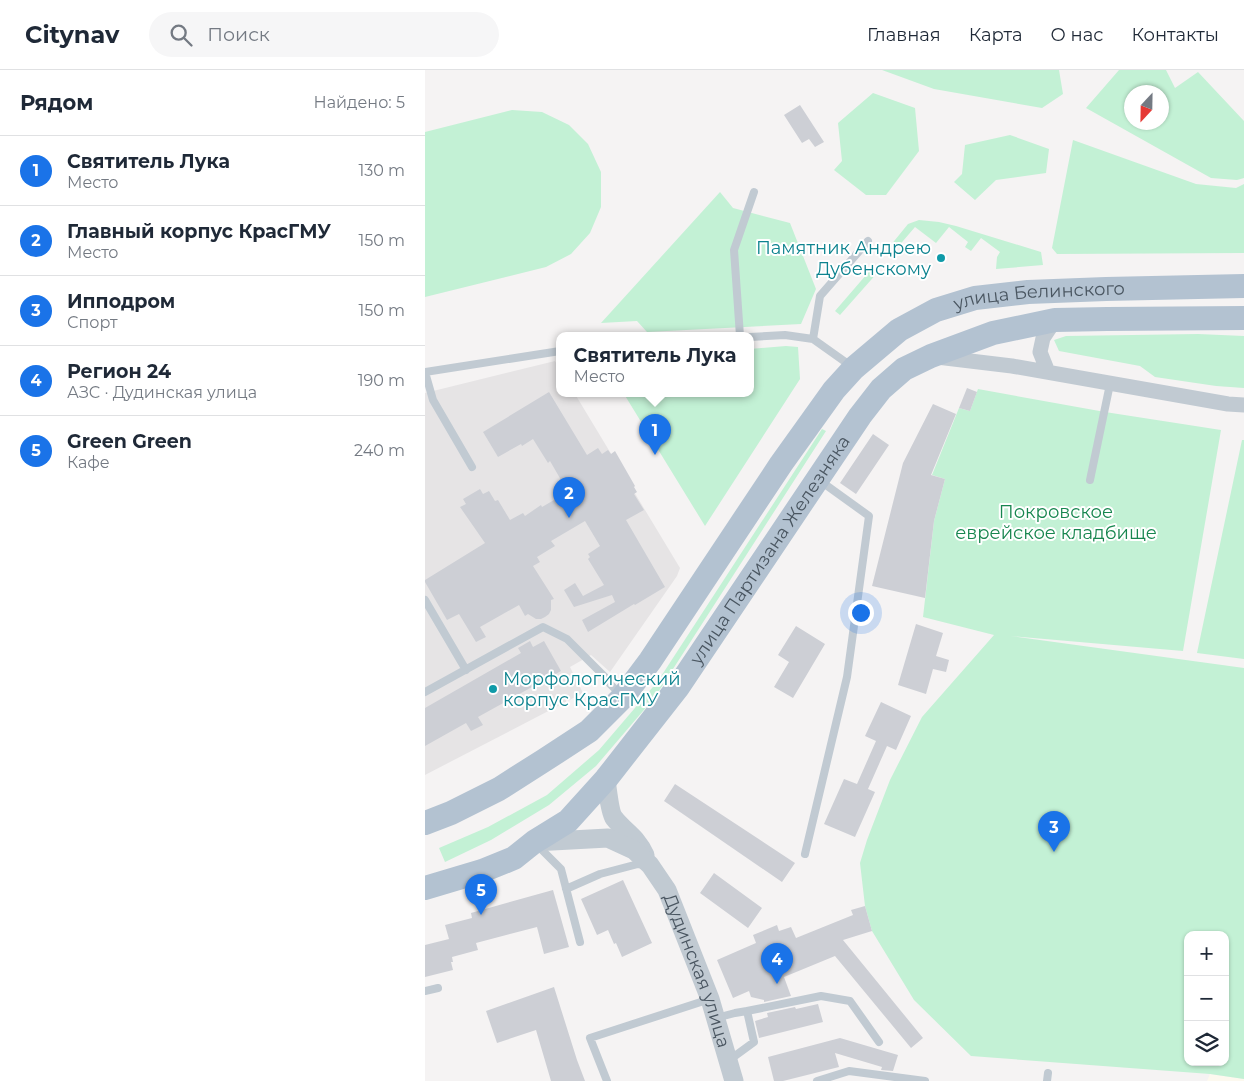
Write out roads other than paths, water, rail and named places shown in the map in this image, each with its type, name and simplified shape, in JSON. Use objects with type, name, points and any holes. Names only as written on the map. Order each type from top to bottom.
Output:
[{"type":"main road","name":"улица Белинского","points":[[853,368],[899,330],[936,310],[975,298],[1038,291],[1244,286]]},
{"type":"main road","name":"улица Белинского","points":[[931,356],[993,333],[1055,320],[1244,318]]},
{"type":"main road","name":"улица Партизана Железняка","points":[[425,888],[482,872],[514,858],[568,821],[605,779],[678,686],[859,416],[881,389],[904,369],[931,356]]},
{"type":"main road","name":"улица Партизана Железняка","points":[[425,824],[499,789],[543,762],[589,731],[623,697],[650,662],[796,443],[834,390],[853,368]]},
{"type":"street","points":[[1048,372],[1040,352],[1043,338],[1055,320]]},
{"type":"street","points":[[931,356],[1048,372],[1229,404],[1244,404]]},
{"type":"street","points":[[605,779],[613,816],[641,846],[649,865]]},
{"type":"street","points":[[535,842],[608,838],[634,850],[649,865]]},
{"type":"street","name":"Дудинская улица","points":[[649,865],[667,890],[710,999],[735,1081]]},
{"type":"lane","points":[[740,332],[733,250],[754,192]]},
{"type":"lane","points":[[813,339],[820,296],[868,241]]},
{"type":"lane","points":[[754,337],[785,335],[813,339],[853,368]]},
{"type":"lane","points":[[471,467],[433,400],[425,372],[556,352]]},
{"type":"lane","points":[[1090,480],[1110,384]]},
{"type":"lane","points":[[805,854],[847,677],[869,516],[818,479]]},
{"type":"lane","points":[[425,600],[466,670]]},
{"type":"lane","points":[[425,692],[543,627],[567,639],[623,697]]},
{"type":"lane","points":[[535,842],[561,868],[580,942]]},
{"type":"lane","points":[[566,889],[600,874],[638,864],[649,865]]},
{"type":"lane","points":[[425,991],[438,988]]},
{"type":"lane","points":[[716,1018],[821,996],[850,1001],[879,1042]]},
{"type":"lane","points":[[607,1081],[590,1038],[710,999]]},
{"type":"lane","points":[[729,1061],[754,1042],[747,1011]]},
{"type":"lane","points":[[848,1081],[849,1070]]},
{"type":"lane","points":[[817,1081],[849,1070],[925,1081]]},
{"type":"place","name":"Памятник Андрею Дубенскому","points":[[941,258]]},
{"type":"place","name":"Святитель Лука","points":[[655,455]]},
{"type":"place","name":"Главный корпус КрасГМУ","points":[[569,518]]},
{"type":"place","name":"Морфологический корпус КрасГМУ","points":[[493,689]]},
{"type":"place","name":"Ипподром","points":[[1054,852]]},
{"type":"place","name":"Green Green","points":[[481,915]]},
{"type":"place","name":"Регион 24","points":[[777,984]]},
{"type":"park label","name":"Покровское еврейское кладбище","points":[[1056,522]]}]
